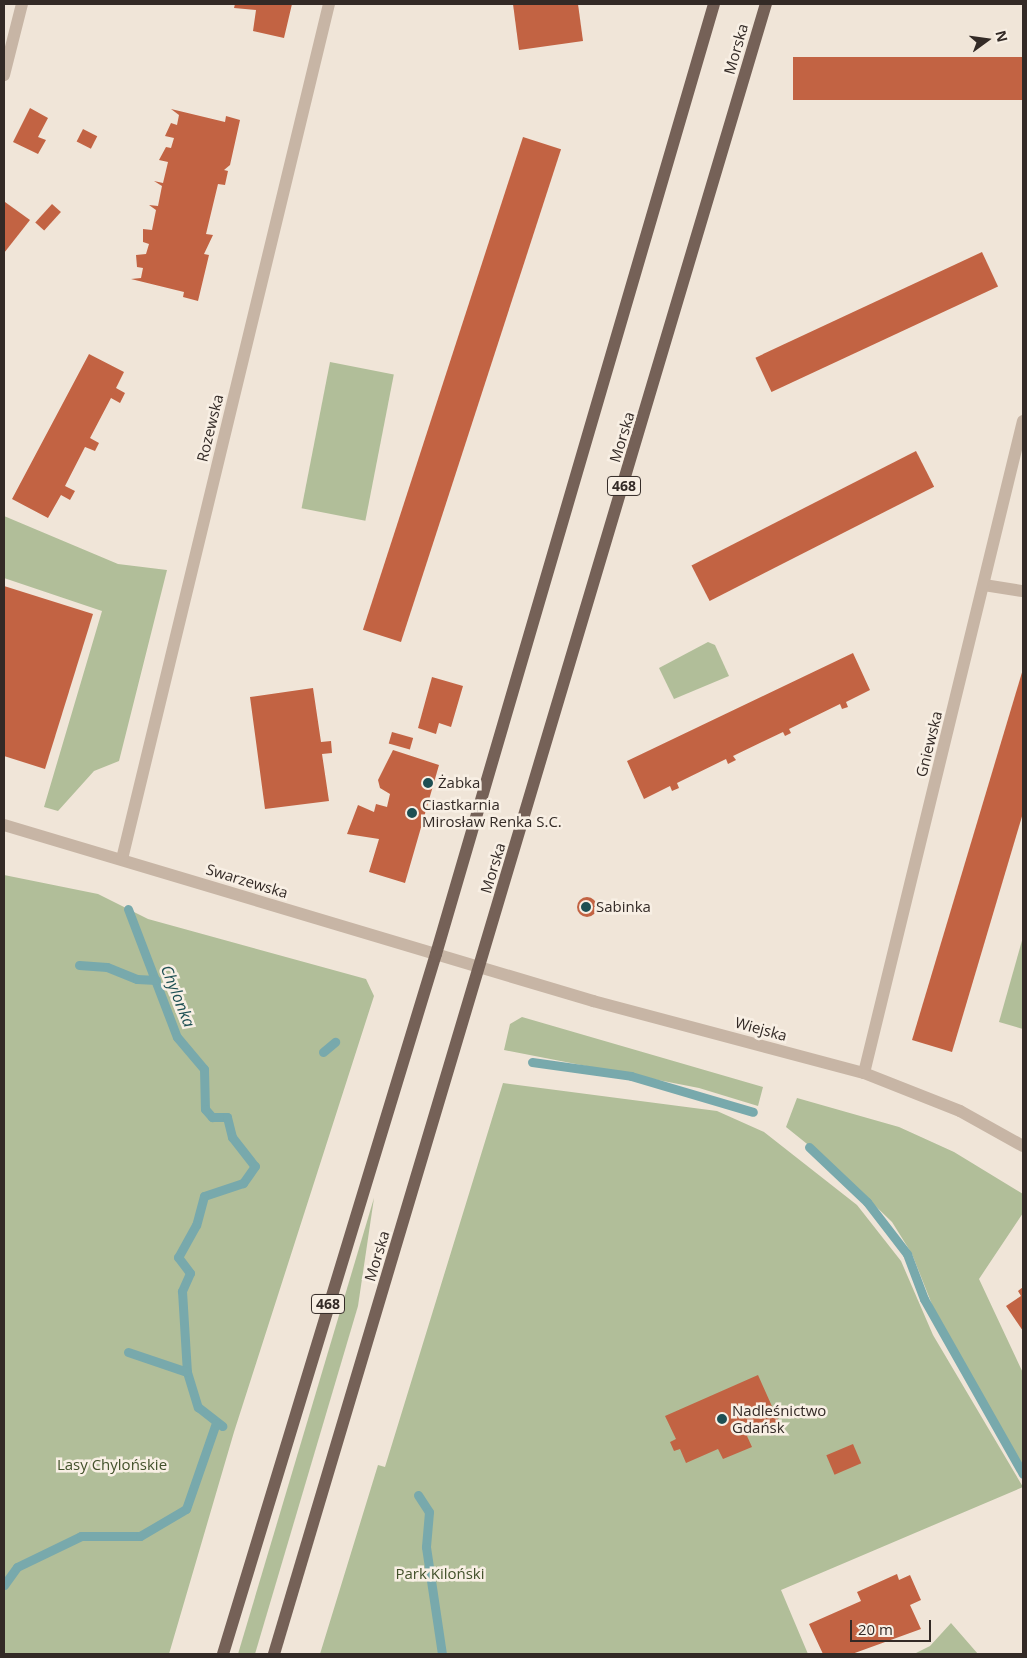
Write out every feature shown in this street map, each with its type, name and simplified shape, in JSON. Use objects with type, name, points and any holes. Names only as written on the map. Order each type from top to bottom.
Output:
[{"type":"main road","name":"468","points":[[222,1654],[436,954],[714,4]]},
{"type":"main road","name":"Morska","points":[[274,1654],[481,967],[766,4]]},
{"type":"street","points":[[4,75],[22,4]]},
{"type":"street","name":"Rozewska","points":[[122,859],[329,4]]},
{"type":"street","name":"Gniewska","points":[[864,1073],[1023,421]]},
{"type":"street","points":[[984,585],[1023,592]]},
{"type":"street","name":"Swarzewska","points":[[4,825],[481,967]]},
{"type":"street","name":"Wiejska","points":[[481,967],[864,1073],[960,1111],[1023,1146]]},
{"type":"green space","points":[[330,362],[394,374],[365,521],[302,508]]},
{"type":"green space","points":[[4,516],[118,564],[167,570],[119,761],[94,771],[58,811],[44,807],[102,611],[4,578]]},
{"type":"green space","points":[[708,642],[715,645],[729,676],[674,699],[659,668]]},
{"type":"green space","name":"Lasy Chylońskie","points":[[4,875],[98,894],[148,919],[366,979],[374,996],[234,1432],[169,1654],[4,1654]]},
{"type":"green space","points":[[1023,937],[1023,1029],[999,1022]]},
{"type":"green space","points":[[522,1017],[763,1087],[758,1106],[699,1088],[504,1050],[510,1024]]},
{"type":"green space","name":"Park Kiloński","points":[[503,1083],[717,1111],[764,1132],[857,1205],[901,1261],[933,1335],[1023,1487],[781,1590],[808,1654],[320,1654],[378,1465],[385,1467]]},
{"type":"green space","points":[[797,1098],[899,1127],[954,1152],[1023,1194],[1023,1213],[979,1279],[1023,1373],[1023,1468],[933,1307],[912,1254],[892,1222],[832,1164],[786,1127]]},
{"type":"green space","points":[[374,1198],[358,1306],[255,1654],[238,1654]]},
{"type":"green space","points":[[951,1623],[978,1654],[914,1654],[930,1646]]},
{"type":"building","points":[[235,4],[292,4],[284,38],[253,31],[256,10],[234,8]]},
{"type":"building","points":[[513,4],[578,4],[583,41],[519,50]]},
{"type":"building","points":[[793,57],[1023,57],[1023,100],[793,100]]},
{"type":"building","points":[[30,108],[48,118],[38,137],[46,140],[38,154],[13,142]]},
{"type":"building","points":[[171,109],[225,122],[226,116],[240,120],[230,165],[224,170],[228,171],[225,185],[218,184],[206,234],[213,235],[204,254],[209,255],[198,301],[183,297],[184,292],[131,279],[141,278],[143,268],[137,267],[136,255],[146,254],[149,244],[143,242],[143,229],[152,230],[156,210],[149,205],[158,206],[162,186],[154,181],[163,183],[168,162],[159,160],[166,147],[171,148],[174,138],[165,136],[171,123],[177,125],[179,115]]},
{"type":"building","points":[[83,129],[97,136],[91,149],[77,141]]},
{"type":"building","points":[[523,137],[561,149],[401,642],[363,630]]},
{"type":"building","points":[[5,202],[30,220],[4,253],[4,204]]},
{"type":"building","points":[[52,204],[61,212],[44,231],[35,223]]},
{"type":"building","points":[[982,252],[998,286],[771,392],[755,358]]},
{"type":"building","points":[[89,354],[124,372],[116,388],[125,393],[120,403],[111,398],[90,438],[99,443],[95,451],[85,447],[65,486],[75,491],[70,500],[61,495],[48,518],[12,499]]},
{"type":"building","points":[[916,451],[934,487],[710,601],[691,565]]},
{"type":"building","points":[[4,586],[93,614],[45,769],[4,756]]},
{"type":"building","points":[[853,653],[870,690],[846,702],[848,707],[842,709],[840,704],[789,729],[791,733],[785,736],[783,732],[733,756],[736,760],[728,764],[726,759],[677,783],[679,788],[672,791],[670,786],[644,799],[627,761]]},
{"type":"building","points":[[1023,669],[1023,813],[952,1052],[912,1040]]},
{"type":"building","points":[[432,677],[463,686],[451,727],[439,723],[436,734],[418,728]]},
{"type":"building","points":[[313,688],[321,742],[331,741],[332,753],[322,754],[329,801],[265,809],[250,697]]},
{"type":"building","points":[[392,732],[413,738],[410,750],[389,744]]},
{"type":"building","points":[[393,750],[439,765],[405,883],[369,872],[379,839],[347,834],[358,805],[374,812],[376,804],[387,807],[390,794],[380,788],[378,780]]},
{"type":"building","points":[[587,897],[594,900],[597,907],[594,914],[587,917],[580,914],[577,907],[580,900]]},
{"type":"building","points":[[1023,1287],[1023,1331],[1006,1306],[1021,1296],[1018,1291]]},
{"type":"building","name":"Nadleśnictwo Gdańsk","points":[[758,1375],[779,1422],[747,1436],[752,1447],[723,1459],[718,1449],[686,1463],[680,1449],[674,1451],[670,1442],[676,1439],[665,1416]]},
{"type":"building","points":[[853,1444],[861,1463],[835,1475],[826,1455]]},
{"type":"building","points":[[897,1574],[899,1580],[910,1575],[921,1600],[910,1605],[921,1629],[852,1654],[823,1654],[809,1624],[861,1601],[857,1592]]},
{"type":"waterway","name":"Chylonka","points":[[128,909],[177,1037],[204,1069],[205,1109],[212,1117],[227,1117],[232,1137],[255,1166],[243,1183],[204,1196],[196,1225],[178,1257],[190,1273],[182,1291],[187,1372],[198,1407],[222,1426]]},
{"type":"waterway","points":[[79,965],[107,967],[137,979],[156,980]]},
{"type":"waterway","points":[[323,1052],[335,1042]]},
{"type":"waterway","points":[[532,1062],[631,1076],[753,1112]]},
{"type":"waterway","points":[[809,1147],[867,1202],[907,1254],[924,1299],[1023,1474]]},
{"type":"waterway","points":[[128,1352],[187,1372]]},
{"type":"waterway","points":[[4,1585],[17,1567],[81,1536],[140,1536],[186,1509],[216,1423]]},
{"type":"waterway","name":"Chylonka","points":[[418,1495],[429,1512],[426,1547],[442,1654]]},
{"type":"place","name":"Żabka","points":[[428,783]]},
{"type":"place","name":"Ciastkarnia Mirosław Renka S.C.","points":[[412,813]]},
{"type":"place","name":"Sabinka","points":[[586,907]]},
{"type":"place","name":"Nadleśnictwo Gdańsk","points":[[722,1419]]}]
